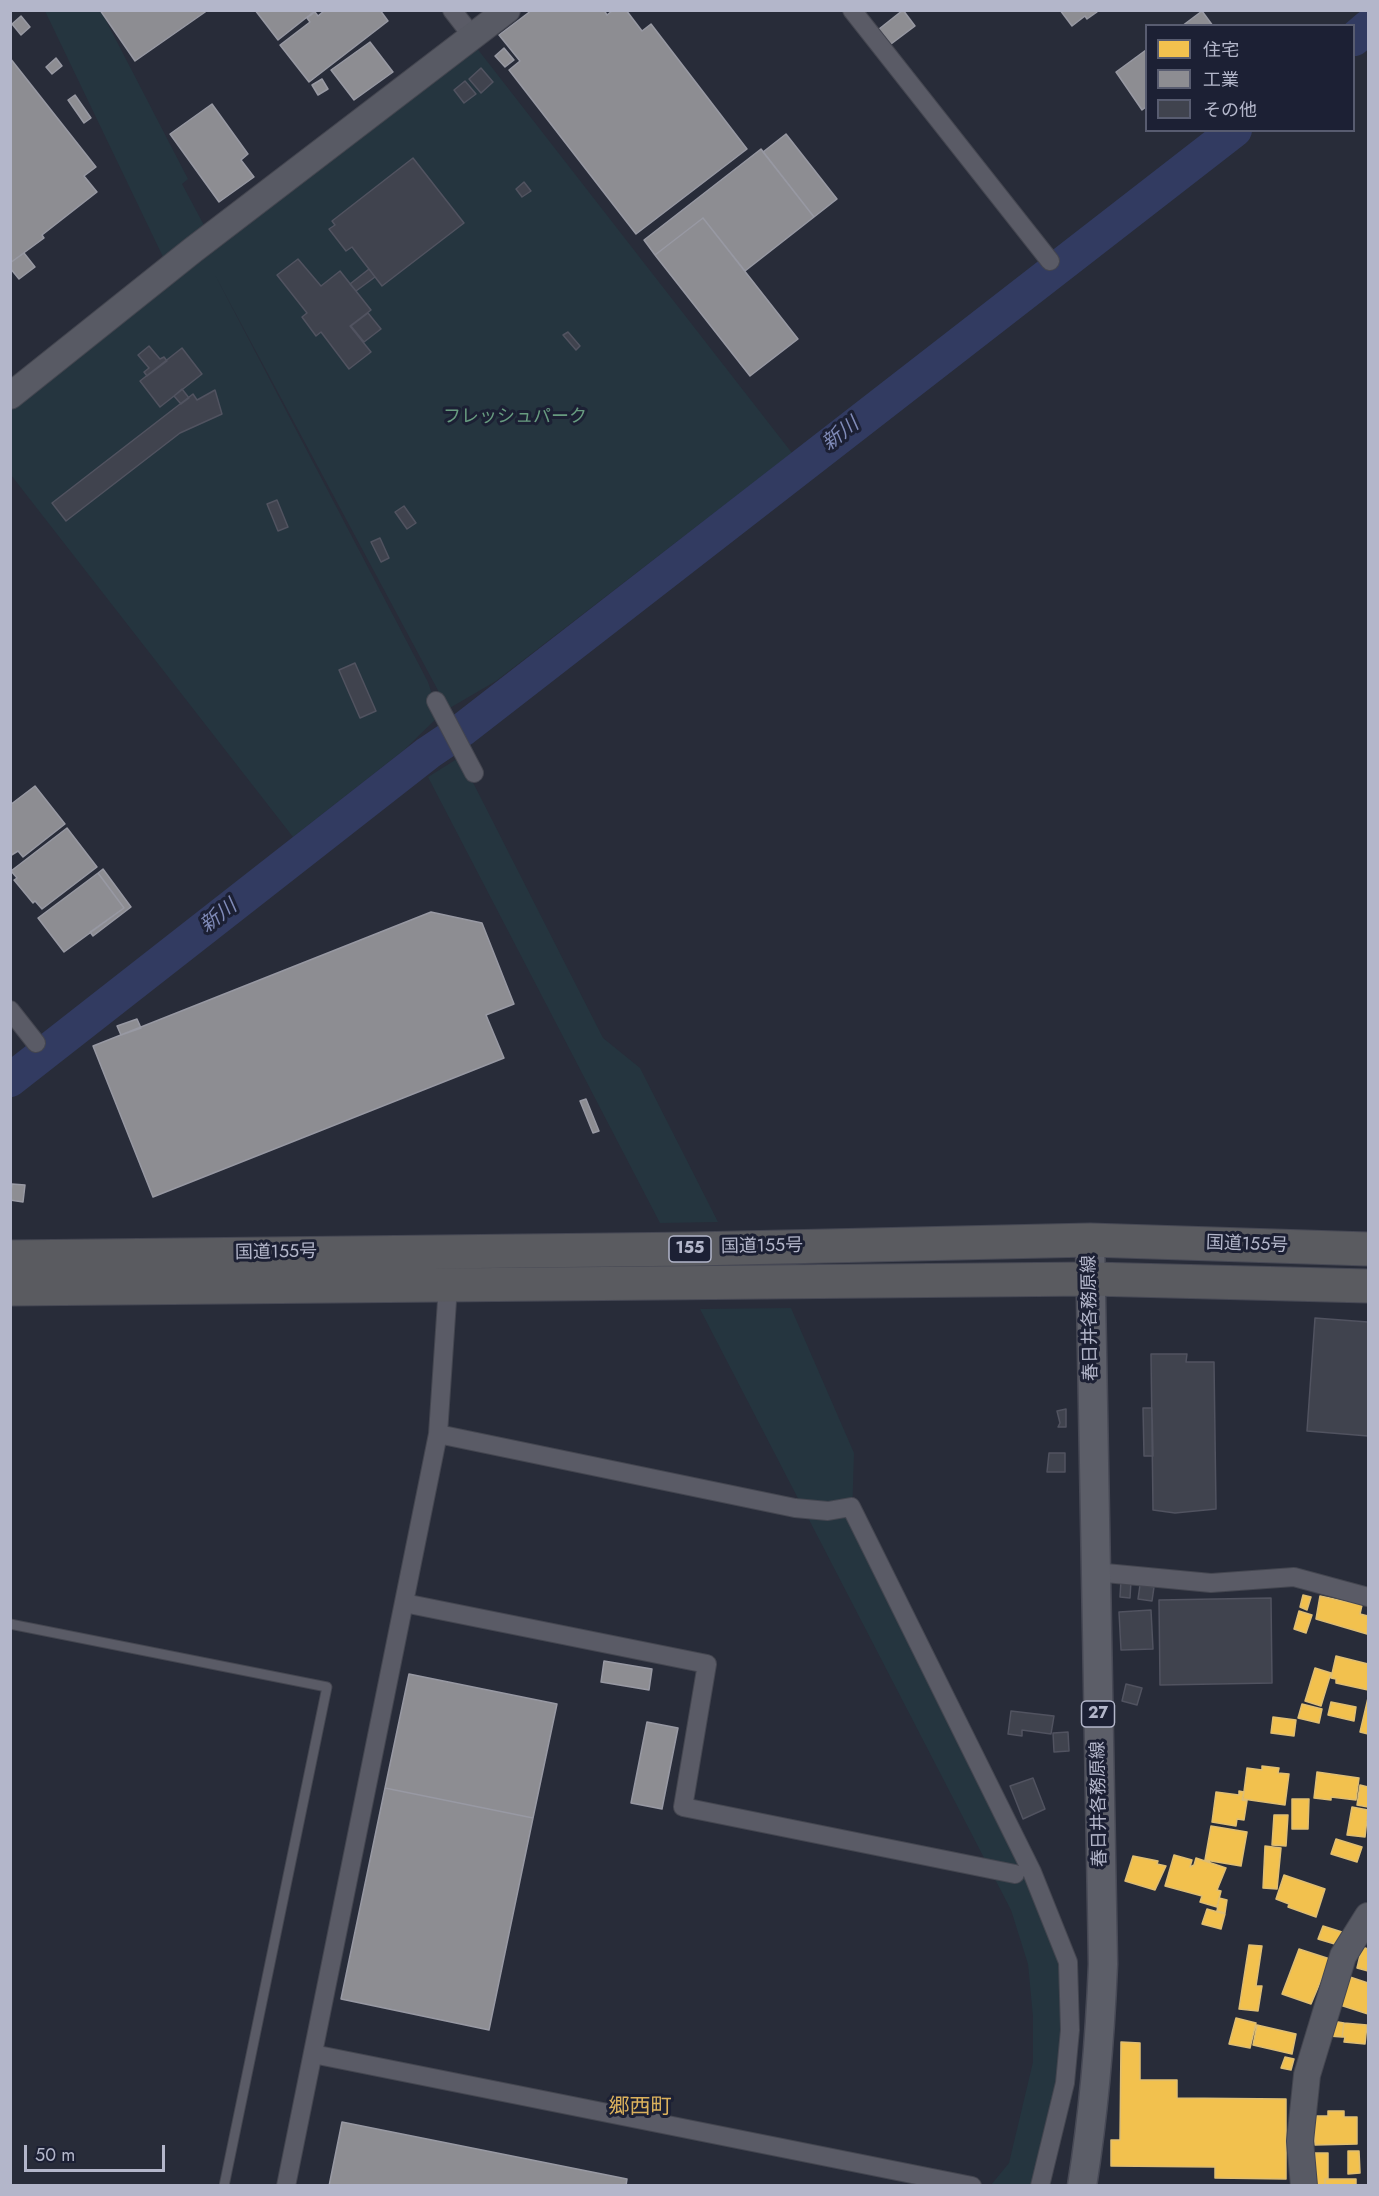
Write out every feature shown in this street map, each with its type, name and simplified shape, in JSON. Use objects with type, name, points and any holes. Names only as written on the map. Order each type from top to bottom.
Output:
[{"type":"highway","name":"国道155号","points":[[10,1257],[694,1249],[1090,1240],[1368,1249]]},
{"type":"highway","name":"国道155号","points":[[10,1289],[1090,1279],[1368,1286]]},
{"type":"main road","name":"春日井各務原線","points":[[1082,2186],[1097,2084],[1103,1964],[1090,1240]]},
{"type":"street","points":[[452,10],[473,37]]},
{"type":"street","points":[[10,396],[193,250],[507,10]]},
{"type":"street","points":[[852,10],[1050,261]]},
{"type":"street","points":[[436,700],[474,773]]},
{"type":"street","points":[[10,1010],[36,1043]]},
{"type":"street","points":[[286,2186],[438,1434],[448,1286]]},
{"type":"street","points":[[438,1434],[795,1508],[828,1511],[851,1507],[1032,1872],[1068,1962],[1070,2030],[1065,2083],[1040,2186]]},
{"type":"street","points":[[1095,1572],[1211,1583],[1294,1576],[1368,1597]]},
{"type":"street","points":[[404,1603],[706,1664],[683,1807],[1016,1874]]},
{"type":"street","points":[[1304,2186],[1300,2141],[1307,2075],[1343,1956],[1368,1916]]},
{"type":"street","points":[[313,2054],[972,2186]]},
{"type":"lane","points":[[10,1624],[327,1687],[224,2186]]},
{"type":"green space","points":[[45,11],[101,11],[188,179],[182,184],[206,229],[164,259]]},
{"type":"green space","name":"フレッシュパーク","points":[[476,47],[792,453],[496,681],[448,709],[215,275],[428,682],[439,716],[404,750],[293,837],[11,475],[11,409]]},
{"type":"green space","points":[[460,757],[603,1038],[640,1068],[718,1222],[660,1223],[428,777]]},
{"type":"green space","points":[[791,1308],[854,1453],[852,1517],[1022,1863],[1062,1969],[1062,2053],[1035,2185],[991,2185],[1009,2163],[1033,2062],[1033,2017],[1028,1964],[1011,1910],[700,1309]]},
{"type":"building: 住宅","points":[[1303,1595],[1311,1597],[1307,1610],[1300,1607]]},
{"type":"building: 住宅","points":[[1320,1596],[1362,1605],[1360,1614],[1368,1616],[1367,1634],[1316,1619]]},
{"type":"building: 住宅","points":[[1299,1611],[1312,1615],[1306,1633],[1294,1629]]},
{"type":"building: 住宅","points":[[1336,1656],[1368,1664],[1368,1690],[1336,1683],[1336,1679],[1331,1678]]},
{"type":"building: 住宅","points":[[1315,1668],[1331,1673],[1321,1706],[1305,1701]]},
{"type":"building: 住宅","points":[[1368,1698],[1368,1734],[1360,1732]]},
{"type":"building: 住宅","points":[[1331,1702],[1356,1707],[1354,1721],[1328,1715]]},
{"type":"building: 住宅","points":[[1302,1704],[1322,1709],[1319,1723],[1298,1718]]},
{"type":"building: 住宅","points":[[1273,1717],[1296,1720],[1294,1736],[1271,1733]]},
{"type":"building: 住宅","points":[[1262,1766],[1279,1768],[1278,1773],[1289,1774],[1285,1805],[1243,1799],[1247,1768],[1262,1770]]},
{"type":"building: 住宅","points":[[1317,1772],[1359,1778],[1356,1800],[1331,1797],[1331,1800],[1314,1798]]},
{"type":"building: 住宅","points":[[1360,1785],[1368,1787],[1368,1807],[1357,1805]]},
{"type":"building: 住宅","points":[[1239,1791],[1244,1792],[1242,1800],[1247,1801],[1244,1820],[1237,1819],[1236,1826],[1212,1822],[1216,1792],[1239,1795]]},
{"type":"building: 住宅","points":[[1292,1799],[1309,1799],[1308,1829],[1292,1829]]},
{"type":"building: 住宅","points":[[1352,1807],[1368,1810],[1365,1837],[1347,1835]]},
{"type":"building: 住宅","points":[[1274,1815],[1288,1815],[1286,1846],[1272,1845]]},
{"type":"building: 住宅","points":[[1211,1826],[1247,1832],[1241,1866],[1205,1860]]},
{"type":"building: 住宅","points":[[1336,1839],[1362,1847],[1357,1862],[1331,1854]]},
{"type":"building: 住宅","points":[[1265,1846],[1281,1848],[1277,1889],[1263,1888]]},
{"type":"building: 住宅","points":[[1174,1855],[1192,1860],[1190,1867],[1194,1865],[1196,1858],[1226,1868],[1217,1890],[1221,1891],[1217,1907],[1200,1902],[1202,1896],[1165,1886]]},
{"type":"building: 住宅","points":[[1133,1856],[1158,1861],[1157,1864],[1166,1866],[1155,1890],[1125,1881]]},
{"type":"building: 住宅","points":[[1284,1875],[1325,1889],[1316,1917],[1288,1907],[1289,1904],[1276,1899]]},
{"type":"building: 住宅","points":[[1219,1898],[1227,1900],[1225,1913],[1217,1911]]},
{"type":"building: 住宅","points":[[1207,1909],[1225,1914],[1221,1929],[1202,1924]]},
{"type":"building: 住宅","points":[[1323,1926],[1342,1932],[1338,1945],[1318,1939]]},
{"type":"building: 住宅","points":[[1249,1945],[1262,1946],[1256,1986],[1262,1986],[1258,2011],[1239,2009]]},
{"type":"building: 住宅","points":[[1362,1947],[1368,1949],[1368,1971],[1357,1968]]},
{"type":"building: 住宅","points":[[1299,1949],[1330,1959],[1311,2004],[1282,1994]]},
{"type":"building: 住宅","points":[[1350,1977],[1368,1983],[1368,2014],[1340,2005]]},
{"type":"building: 住宅","points":[[1236,2018],[1256,2023],[1250,2048],[1229,2044]]},
{"type":"building: 住宅","points":[[1332,2021],[1344,2023],[1342,2037],[1329,2036]]},
{"type":"building: 住宅","points":[[1344,2023],[1367,2025],[1365,2044],[1344,2042],[1345,2037],[1342,2037]]},
{"type":"building: 住宅","points":[[1257,2025],[1296,2034],[1292,2054],[1253,2045]]},
{"type":"building: 住宅","points":[[1121,2042],[1140,2043],[1140,2080],[1177,2080],[1177,2098],[1286,2099],[1286,2179],[1215,2178],[1215,2167],[1111,2166],[1111,2140],[1120,2140]]},
{"type":"building: 住宅","points":[[1285,2057],[1294,2059],[1291,2070],[1281,2068]]},
{"type":"building: 住宅","points":[[1328,2111],[1344,2111],[1344,2117],[1357,2117],[1357,2144],[1315,2145],[1314,2116],[1328,2116]]},
{"type":"building: 住宅","points":[[1348,2151],[1359,2151],[1360,2173],[1348,2174]]},
{"type":"building: 住宅","points":[[1315,2153],[1328,2153],[1328,2179],[1325,2179],[1325,2186],[1315,2186]]},
{"type":"building: 住宅","points":[[1325,2179],[1356,2179],[1356,2186],[1325,2186]]},
{"type":"building: 工業","points":[[100,10],[208,10],[135,61]]},
{"type":"building: 工業","points":[[255,10],[316,10],[278,40]]},
{"type":"building: 工業","points":[[325,10],[380,10],[388,21],[309,82],[280,45],[310,22],[307,18],[315,12],[318,16]]},
{"type":"building: 工業","points":[[532,10],[604,10],[607,15],[613,10],[626,10],[642,31],[651,24],[747,149],[636,234],[509,70],[520,61],[499,35]]},
{"type":"building: 工業","points":[[903,10],[915,26],[891,44],[879,29]]},
{"type":"building: 工業","points":[[1060,10],[1097,10],[1097,12],[1087,19],[1085,16],[1072,26]]},
{"type":"building: 工業","points":[[1202,11],[1212,24],[1185,24]]},
{"type":"building: 工業","points":[[21,16],[30,27],[21,35],[12,24]]},
{"type":"building: 工業","points":[[370,42],[393,72],[354,100],[331,70]]},
{"type":"building: 工業","points":[[504,48],[514,60],[505,67],[495,56]]},
{"type":"building: 工業","points":[[1145,51],[1145,108],[1142,110],[1116,72]]},
{"type":"building: 工業","points":[[10,58],[96,167],[84,176],[97,192],[42,235],[44,238],[10,263]]},
{"type":"building: 工業","points":[[56,58],[62,66],[52,74],[46,67]]},
{"type":"building: 工業","points":[[322,79],[328,89],[318,95],[312,85]]},
{"type":"building: 工業","points":[[75,95],[91,118],[84,123],[68,100]]},
{"type":"building: 工業","points":[[212,104],[248,154],[241,160],[254,177],[219,202],[170,134]]},
{"type":"building: 工業","points":[[786,134],[837,199],[814,217],[763,152]]},
{"type":"building: 工業","points":[[761,149],[814,217],[745,271],[703,218],[655,255],[644,240]]},
{"type":"building: 工業","points":[[703,218],[798,339],[750,376],[655,255]]},
{"type":"building: 工業","points":[[24,253],[35,267],[19,279],[10,268],[10,263]]},
{"type":"building: 工業","points":[[35,786],[65,824],[23,857],[18,851],[10,856],[10,805]]},
{"type":"building: 工業","points":[[67,828],[97,867],[42,909],[35,901],[33,903],[14,880],[17,878],[11,871]]},
{"type":"building: 工業","points":[[103,869],[131,907],[93,936],[90,932],[124,908],[98,873]]},
{"type":"building: 工業","points":[[98,873],[124,908],[64,952],[38,918]]},
{"type":"building: 工業","points":[[431,912],[482,923],[514,1004],[486,1015],[504,1058],[153,1197],[93,1046]]},
{"type":"building: 工業","points":[[137,1019],[141,1028],[121,1035],[117,1026]]},
{"type":"building: 工業","points":[[586,1099],[599,1131],[593,1133],[580,1101]]},
{"type":"building: 工業","points":[[12,1184],[25,1185],[23,1202],[10,1200]]},
{"type":"building: 工業","points":[[604,1661],[652,1669],[649,1690],[601,1682]]},
{"type":"building: 工業","points":[[409,1674],[557,1704],[533,1818],[385,1788]]},
{"type":"building: 工業","points":[[647,1722],[678,1728],[662,1809],[631,1803]]},
{"type":"building: 工業","points":[[385,1788],[533,1818],[489,2030],[341,1999]]},
{"type":"building: 工業","points":[[342,2122],[627,2179],[626,2186],[329,2186]]},
{"type":"building: その他","points":[[481,68],[493,82],[481,93],[469,79]]},
{"type":"building: その他","points":[[465,81],[476,94],[464,103],[454,90]]},
{"type":"building: その他","points":[[413,158],[464,223],[382,286],[352,247],[346,251],[329,229],[335,225],[332,221]]},
{"type":"building: その他","points":[[524,182],[531,191],[522,197],[516,189]]},
{"type":"building: その他","points":[[298,259],[321,286],[340,271],[371,310],[350,326],[371,352],[349,369],[321,332],[316,336],[302,317],[307,313],[277,275]]},
{"type":"building: その他","points":[[369,269],[375,277],[356,291],[350,284]]},
{"type":"building: その他","points":[[368,313],[381,329],[364,342],[351,326]]},
{"type":"building: その他","points":[[568,332],[580,346],[576,350],[563,335]]},
{"type":"building: その他","points":[[149,346],[160,359],[164,357],[167,361],[147,376],[144,372],[149,368],[138,355]]},
{"type":"building: その他","points":[[182,348],[202,374],[160,407],[140,381]]},
{"type":"building: その他","points":[[182,389],[189,398],[181,404],[174,396]]},
{"type":"building: その他","points":[[215,390],[222,414],[180,433],[66,521],[52,503],[193,394],[197,400]]},
{"type":"building: その他","points":[[277,500],[288,527],[278,531],[267,504]]},
{"type":"building: その他","points":[[404,506],[416,523],[407,529],[395,512]]},
{"type":"building: その他","points":[[380,538],[389,558],[381,562],[371,542]]},
{"type":"building: その他","points":[[355,663],[376,711],[360,718],[339,670]]},
{"type":"building: その他","points":[[1315,1318],[1368,1322],[1368,1436],[1307,1431]]},
{"type":"building: その他","points":[[1151,1354],[1187,1354],[1186,1362],[1214,1362],[1216,1509],[1175,1513],[1153,1510]]},
{"type":"building: その他","points":[[1143,1408],[1152,1408],[1153,1456],[1144,1456]]},
{"type":"building: その他","points":[[1066,1409],[1066,1427],[1058,1427],[1060,1423],[1057,1411]]},
{"type":"building: その他","points":[[1049,1453],[1065,1453],[1065,1472],[1047,1472]]},
{"type":"building: その他","points":[[1121,1580],[1131,1581],[1130,1598],[1120,1597]]},
{"type":"building: その他","points":[[1140,1585],[1154,1587],[1152,1601],[1138,1599]]},
{"type":"building: その他","points":[[1271,1598],[1272,1683],[1160,1685],[1159,1600]]},
{"type":"building: その他","points":[[1151,1610],[1153,1649],[1121,1650],[1119,1612]]},
{"type":"building: その他","points":[[1126,1684],[1142,1688],[1137,1705],[1122,1701]]},
{"type":"building: その他","points":[[1011,1711],[1054,1716],[1051,1734],[1022,1730],[1022,1736],[1008,1734]]},
{"type":"building: その他","points":[[1068,1732],[1069,1751],[1054,1752],[1053,1733]]},
{"type":"building: その他","points":[[1033,1778],[1045,1809],[1023,1819],[1010,1786]]},
{"type":"waterway","name":"新川","points":[[1355,38],[1368,27]]},
{"type":"waterway","name":"新川","points":[[10,1080],[428,753],[462,730],[1232,132]]},
{"type":"district","name":"郷西町","points":[[640,2108]]}]
